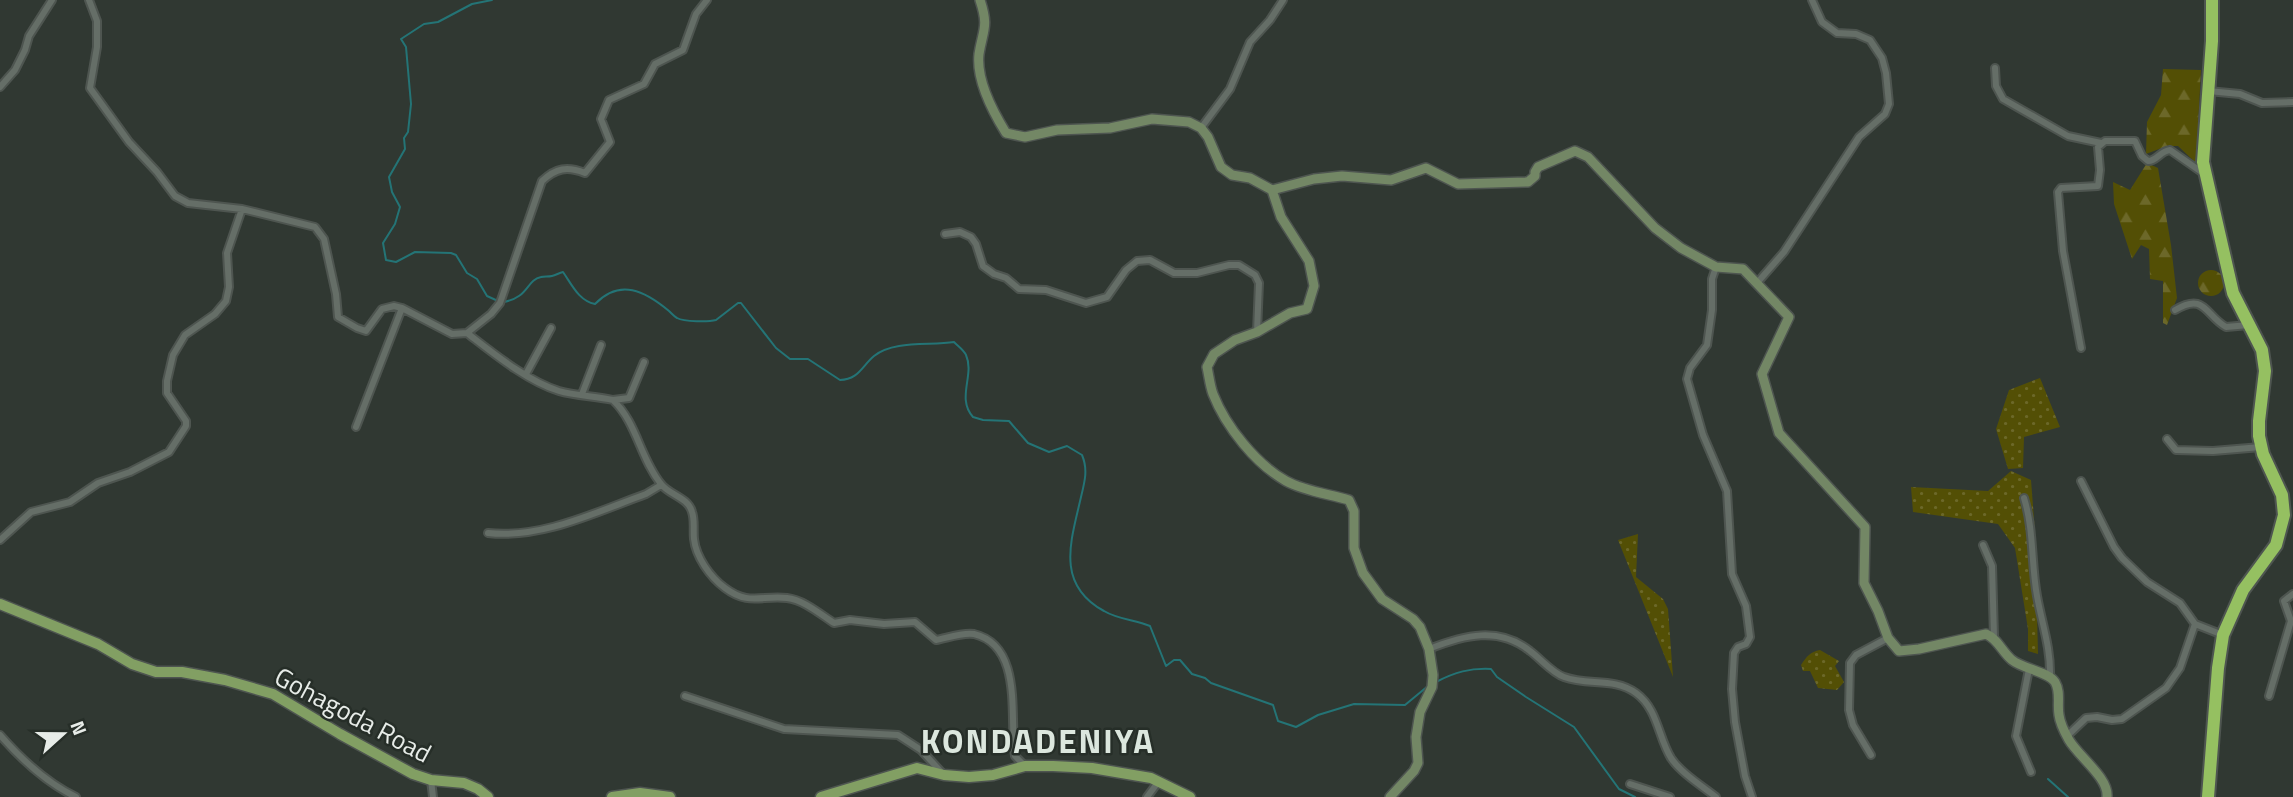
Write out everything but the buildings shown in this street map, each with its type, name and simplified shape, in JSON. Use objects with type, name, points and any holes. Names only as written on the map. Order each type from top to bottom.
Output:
[{"type":"highway","points":[[2208,797],[2223,635],[2243,590],[2276,545],[2288,521],[2262,447],[2259,421],[2265,365],[2262,350],[2236,301],[2204,174],[2203,145],[2212,41],[2212,0]]},
{"type":"main road","name":"Gohagoda Road","points":[[0,604],[98,644],[132,663],[156,672],[193,674],[225,680],[273,694],[413,774],[431,780],[464,783],[488,797]]},
{"type":"main road","points":[[821,797],[917,768],[944,775],[993,775],[1025,766],[1092,768],[1159,781],[1190,797]]},
{"type":"main road","points":[[612,797],[640,793],[670,797]]},
{"type":"street","points":[[0,87],[15,70],[29,36],[52,0]]},
{"type":"street","points":[[89,0],[97,21],[97,47],[90,88],[104,111],[175,197],[188,203],[242,209],[315,227],[324,239],[338,317],[347,323],[366,331],[382,309],[394,306],[452,334],[467,333],[500,303],[542,181],[554,170],[573,168],[585,173],[610,142],[601,119],[609,100],[643,84],[655,64],[683,50],[696,14],[707,0]]},
{"type":"street","points":[[980,0],[986,18],[984,40],[979,54],[980,74],[996,118],[1006,133],[1025,137],[1057,130],[1110,128],[1152,119],[1189,122],[1201,128],[1208,137],[1221,167],[1232,175],[1250,178],[1272,190],[1281,217],[1309,261],[1314,286],[1307,309],[1290,313],[1257,332],[1235,340],[1214,354],[1207,368],[1213,393],[1221,409],[1233,429],[1265,466],[1288,482],[1349,500],[1354,511],[1354,548],[1363,573],[1382,599],[1413,619],[1420,627],[1430,649],[1432,687],[1420,712],[1416,737],[1418,763],[1390,797]]},
{"type":"street","points":[[1201,128],[1230,89],[1250,43],[1283,0]]},
{"type":"street","points":[[1757,283],[1784,252],[1859,136],[1885,114],[1889,104],[1882,58],[1870,40],[1856,34],[1836,33],[1822,22],[1812,0]]},
{"type":"street","points":[[1995,68],[1996,86],[2003,99],[2068,136],[2101,143],[2135,141],[2142,156],[2148,161],[2170,150],[2204,174]]},
{"type":"street","points":[[2208,91],[2240,94],[2262,103],[2293,102]]},
{"type":"street","points":[[2081,348],[2063,251],[2058,192],[2066,186],[2098,186],[2098,146],[2101,143]]},
{"type":"street","points":[[1272,190],[1314,179],[1342,176],[1391,180],[1426,168],[1458,184],[1528,182],[1535,176],[1538,167],[1575,151],[1588,156],[1655,228],[1681,248],[1716,268],[1744,269],[1789,317],[1762,374],[1779,433],[1865,527],[1864,583],[1888,638],[1899,651],[1986,634],[1994,637],[2013,661],[2050,677],[2059,692],[2059,715],[2067,736],[2081,757],[2103,780],[2107,797]]},
{"type":"street","points":[[0,540],[31,512],[70,502],[99,483],[130,472],[169,452],[186,426],[186,421],[167,393],[173,355],[185,335],[215,314],[226,301],[229,288],[227,253],[242,209]]},
{"type":"street","points":[[945,234],[960,232],[971,237],[984,267],[1006,278],[1019,289],[1046,290],[1086,303],[1107,297],[1126,270],[1137,261],[1150,260],[1174,273],[1197,273],[1239,265],[1255,275],[1259,284],[1257,332]]},
{"type":"street","points":[[1716,268],[1712,279],[1712,310],[1707,345],[1689,368],[1687,379],[1703,435],[1727,491],[1732,573],[1746,606],[1750,637],[1746,644],[1734,653],[1732,689],[1735,722],[1745,776],[1752,797]]},
{"type":"street","points":[[2175,310],[2184,304],[2197,304],[2205,306],[2226,327],[2249,325]]},
{"type":"street","points":[[356,427],[402,308]]},
{"type":"street","points":[[526,374],[551,328]]},
{"type":"street","points":[[467,333],[495,355],[561,392],[613,400],[629,398],[643,362]]},
{"type":"street","points":[[582,394],[601,345]]},
{"type":"street","points":[[613,400],[631,423],[642,454],[661,485],[685,500],[692,511],[697,553],[711,575],[726,589],[749,600],[786,598],[803,603],[834,623],[850,620],[884,624],[915,622],[936,640],[972,633],[991,641],[1005,660],[1010,674],[1015,756],[1025,766]]},
{"type":"street","points":[[2167,439],[2176,450],[2213,451],[2262,447]]},
{"type":"street","points":[[2081,481],[2122,558],[2147,582],[2180,603],[2195,624],[2223,635]]},
{"type":"street","points":[[488,533],[507,535],[539,531],[646,494],[661,485]]},
{"type":"street","points":[[2024,498],[2030,518],[2037,596],[2051,657],[2050,677]]},
{"type":"street","points":[[1983,545],[1992,566],[1994,637]]},
{"type":"street","points":[[2269,696],[2291,621],[2284,601],[2293,594]]},
{"type":"street","points":[[2067,736],[2086,718],[2122,719],[2166,688],[2180,667],[2195,624]]},
{"type":"street","points":[[1430,649],[1453,639],[1488,633],[1511,638],[1560,676],[1621,684],[1638,694],[1653,711],[1663,744],[1674,762],[1716,797]]},
{"type":"street","points":[[1871,755],[1853,725],[1849,710],[1850,663],[1856,655],[1888,638]]},
{"type":"street","points":[[2029,669],[2016,736],[2031,772]]},
{"type":"street","points":[[685,696],[783,729],[898,735],[921,750],[944,775]]},
{"type":"street","points":[[0,735],[19,757],[76,797]]},
{"type":"street","points":[[431,780],[433,797]]},
{"type":"street","points":[[1147,797],[1159,781]]},
{"type":"street","points":[[1630,784],[1670,797]]},
{"type":"green space","points":[[2163,69],[2201,70],[2196,163],[2178,146],[2167,146],[2146,154],[2147,122],[2161,95]]},
{"type":"green space","points":[[2147,163],[2158,168],[2171,245],[2177,298],[2167,325],[2163,323],[2163,281],[2150,279],[2149,249],[2141,245],[2132,259],[2114,204],[2113,182],[2130,190]]},
{"type":"green space","points":[[2211,270],[2220,274],[2224,283],[2220,292],[2211,296],[2202,292],[2198,283],[2202,274]]},
{"type":"green space","points":[[2040,378],[2060,427],[2024,437],[2023,468],[2008,469],[1996,429],[2009,390]]},
{"type":"green space","points":[[2011,471],[2031,480],[2038,654],[2028,651],[2028,629],[2015,548],[1998,524],[1913,512],[1911,487],[1988,491]]},
{"type":"green space","points":[[1638,534],[1636,577],[1663,599],[1668,609],[1673,677],[1618,540]]},
{"type":"green space","points":[[1820,650],[1839,661],[1835,666],[1844,682],[1837,690],[1818,688],[1810,671],[1803,671],[1801,665],[1805,659]]},
{"type":"waterway","points":[[492,0],[472,4],[438,22],[424,24],[401,39],[406,47],[411,104],[408,132],[404,138],[405,149],[389,177],[392,192],[400,207],[395,224],[383,243],[386,260],[396,262],[415,252],[456,255],[467,273],[477,279],[487,296],[498,301]]},
{"type":"waterway","points":[[503,302],[518,297],[536,279],[563,272],[576,292],[589,302],[595,304],[614,291],[632,290],[651,298],[676,317],[685,320],[716,320],[741,303],[776,348],[790,359],[808,359],[840,380],[856,375],[882,351],[912,344],[954,342],[965,353],[968,363],[966,402],[973,417],[1009,421],[1028,443],[1049,452],[1067,446],[1082,455],[1085,465],[1084,486],[1073,530],[1070,560],[1078,588],[1104,611],[1150,626],[1166,666],[1174,660],[1180,660],[1192,674],[1273,705],[1278,721],[1296,727],[1318,715],[1354,704],[1405,705],[1428,686]]},
{"type":"waterway","points":[[1436,682],[1463,671],[1491,669],[1497,677],[1574,727],[1619,789],[1635,797]]},
{"type":"waterway","points":[[2048,779],[2068,797]]},
{"type":"district","name":"KONDADENIYA","points":[[1038,741]]}]
